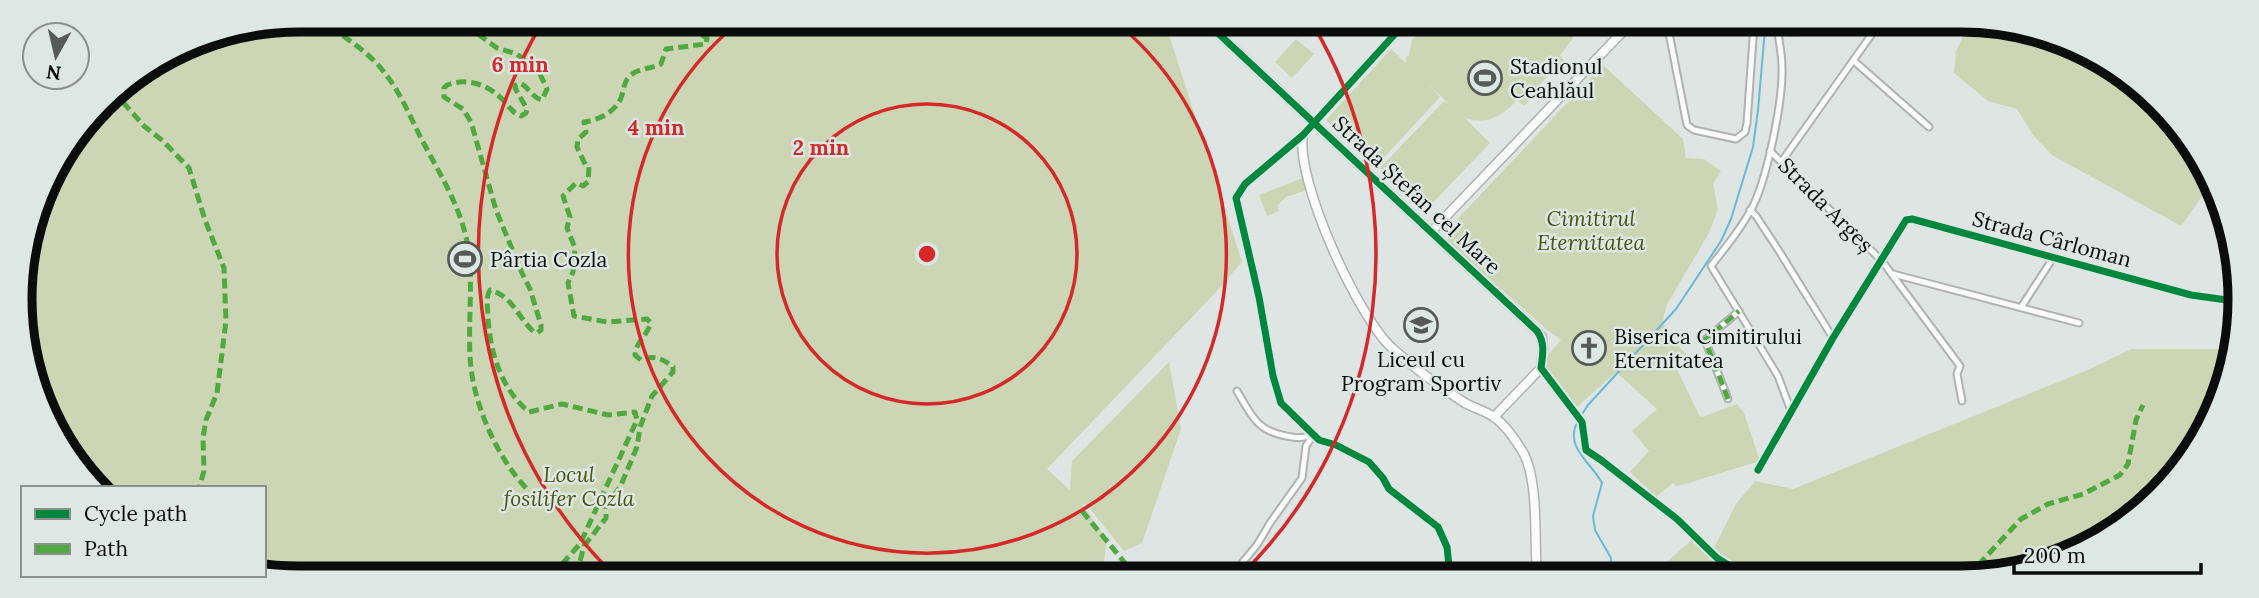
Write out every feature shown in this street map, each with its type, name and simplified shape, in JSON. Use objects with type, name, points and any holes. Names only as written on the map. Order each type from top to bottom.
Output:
[{"type":"street","name":"Strada Ștefan cel Mare","points":[[1217,32],[1537,331],[1542,337],[1541,368]]},
{"type":"street","points":[[1396,32],[1303,135],[1245,184],[1236,198],[1281,403],[1319,440],[1336,444],[1368,462],[1389,489],[1438,527],[1447,547],[1449,566]]},
{"type":"street","points":[[1431,232],[1622,32]]},
{"type":"street","points":[[1669,32],[1687,125],[1694,130],[1736,139],[1745,132],[1747,123],[1753,32]]},
{"type":"street","points":[[1778,32],[1782,80],[1770,150],[1755,201],[1711,266],[1778,376],[1791,411]]},
{"type":"street","points":[[1782,161],[1874,32]]},
{"type":"street","points":[[1854,61],[1929,127]]},
{"type":"street","points":[[1303,135],[1301,146],[1318,211],[1352,289],[1377,330],[1391,348],[1423,372],[1467,404],[1494,417],[1517,443],[1528,465],[1536,566]]},
{"type":"street","name":"Strada Argeș","points":[[1770,150],[1882,261],[1960,366],[1957,374],[1962,401]]},
{"type":"street","points":[[1750,210],[1833,338]]},
{"type":"street","name":"Strada Cârloman","points":[[1882,261],[1906,220],[1912,219],[2191,295],[2228,300]]},
{"type":"street","points":[[2022,306],[2053,258]]},
{"type":"street","points":[[1758,470],[1833,338],[1882,261]]},
{"type":"street","points":[[1891,274],[2080,323]]},
{"type":"street","points":[[1728,399],[1705,340],[1740,311]]},
{"type":"street","points":[[1494,417],[1541,368],[1582,422],[1586,450],[1676,519],[1727,566]]},
{"type":"street","points":[[1237,391],[1268,432],[1301,439],[1314,434]]},
{"type":"street","points":[[1240,566],[1257,545],[1302,478],[1306,446],[1314,434]]},
{"type":"green space","name":"Locul fosilifer Cozla","points":[[1168,32],[1242,262],[1047,469],[1070,490],[1072,461],[1169,362],[1181,429],[1142,543],[1124,551],[1086,504],[1082,504],[1107,539],[1103,566],[266,564],[266,486],[108,486],[67,433],[46,385],[32,316],[34,264],[46,213],[67,165],[87,136],[110,110],[136,87],[165,67],[197,52],[264,34]]},
{"type":"green space","points":[[1419,32],[1576,32],[1560,55],[1564,60],[1530,94],[1532,97],[1524,106],[1517,100],[1506,111],[1493,118],[1480,121],[1465,118],[1490,143],[1426,210],[1380,168],[1444,101],[1449,104],[1428,84],[1440,97],[1376,166],[1326,120],[1391,49],[1406,63],[1412,39]]},
{"type":"green space","points":[[1966,32],[1995,34],[2046,46],[2094,67],[2123,87],[2161,123],[2192,165],[2205,192],[2181,226],[2052,155],[2033,135],[2017,109],[1988,101],[1954,73],[1956,51]]},
{"type":"green space","points":[[1296,39],[1314,54],[1292,78],[1275,62]]},
{"type":"green space","name":"Cimitirul Eternitatea","points":[[1603,65],[1683,139],[1686,158],[1704,159],[1721,171],[1713,184],[1718,209],[1709,233],[1666,306],[1663,321],[1668,335],[1687,355],[1676,367],[1699,415],[1702,417],[1737,404],[1744,413],[1760,461],[1685,484],[1676,486],[1673,483],[1656,497],[1630,472],[1649,451],[1632,431],[1657,409],[1616,372],[1577,407],[1545,367],[1544,359],[1561,340],[1448,242],[1448,229]]},
{"type":"green space","points":[[1303,178],[1307,190],[1286,197],[1277,206],[1279,211],[1267,216],[1259,195]]},
{"type":"green space","points":[[2131,349],[2222,349],[2213,385],[2200,417],[2172,462],[2149,488],[2123,511],[2078,539],[2029,557],[1977,566],[1662,566],[1696,536],[1713,550],[1736,504],[1755,481],[1793,489],[2088,370]]},
{"type":"waterway","points":[[1581,416],[1676,309],[1721,241],[1731,219],[1753,147],[1765,32]]},
{"type":"waterway","points":[[1578,421],[1574,430],[1576,447],[1602,483],[1593,516],[1595,530],[1611,558],[1610,566]]},
{"type":"marked path","points":[[338,32],[362,50],[390,80],[452,197],[463,225],[469,255],[470,354],[478,401],[499,450],[529,491]]},
{"type":"marked path","points":[[475,32],[497,48],[517,54],[539,72],[547,89],[542,100],[520,83],[516,85],[515,88],[527,109],[521,116],[492,91],[478,84],[463,82],[444,88],[444,97],[463,109],[471,122],[496,210],[530,289],[541,325],[541,330],[534,332],[510,302],[498,293],[490,290],[488,293],[489,330],[494,356],[504,381],[519,403],[529,412],[562,404],[608,415],[635,412],[637,420],[580,544],[560,566]]},
{"type":"marked path","points":[[577,566],[584,546],[606,518],[606,508],[621,485],[637,447],[640,427],[652,396],[673,372],[673,367],[658,358],[641,360],[635,355],[637,346],[651,323],[647,319],[607,322],[574,316],[568,283],[573,272],[575,248],[567,228],[570,217],[563,196],[576,183],[583,186],[588,182],[589,167],[577,147],[578,139],[586,132],[584,122],[611,111],[621,98],[629,77],[661,64],[666,49],[706,44],[707,38],[697,32]]},
{"type":"marked path","points":[[121,100],[144,126],[189,168],[224,268],[226,321],[217,393],[206,420],[203,438],[204,471],[200,486]]},
{"type":"marked path","points":[[1728,399],[1705,340],[1739,311]]},
{"type":"marked path","points":[[1977,566],[2021,519],[2048,504],[2083,494],[2120,475],[2128,464],[2136,420],[2143,405]]},
{"type":"marked path","points":[[1082,511],[1125,563]]},
{"type":"cycle path","points":[[1217,32],[1537,331],[1543,353],[1541,368],[1582,422],[1586,450],[1677,519],[1717,558],[1730,566]]},
{"type":"cycle path","points":[[1397,32],[1303,135],[1245,184],[1236,198],[1281,403],[1319,440],[1336,445],[1369,462],[1389,489],[1438,527],[1447,547],[1449,566]]},
{"type":"cycle path","points":[[1758,470],[1833,338],[1906,220],[1912,219],[2191,295],[2228,300]]},
{"type":"place","name":"Stadionul Ceahlăul","points":[[1485,78]]},
{"type":"place","name":"Pârtia Cozla","points":[[465,259]]},
{"type":"place","name":"Liceul cu Program Sportiv","points":[[1421,325]]},
{"type":"place","name":"Biserica Cimitirului Eternitatea","points":[[1589,348]]}]
